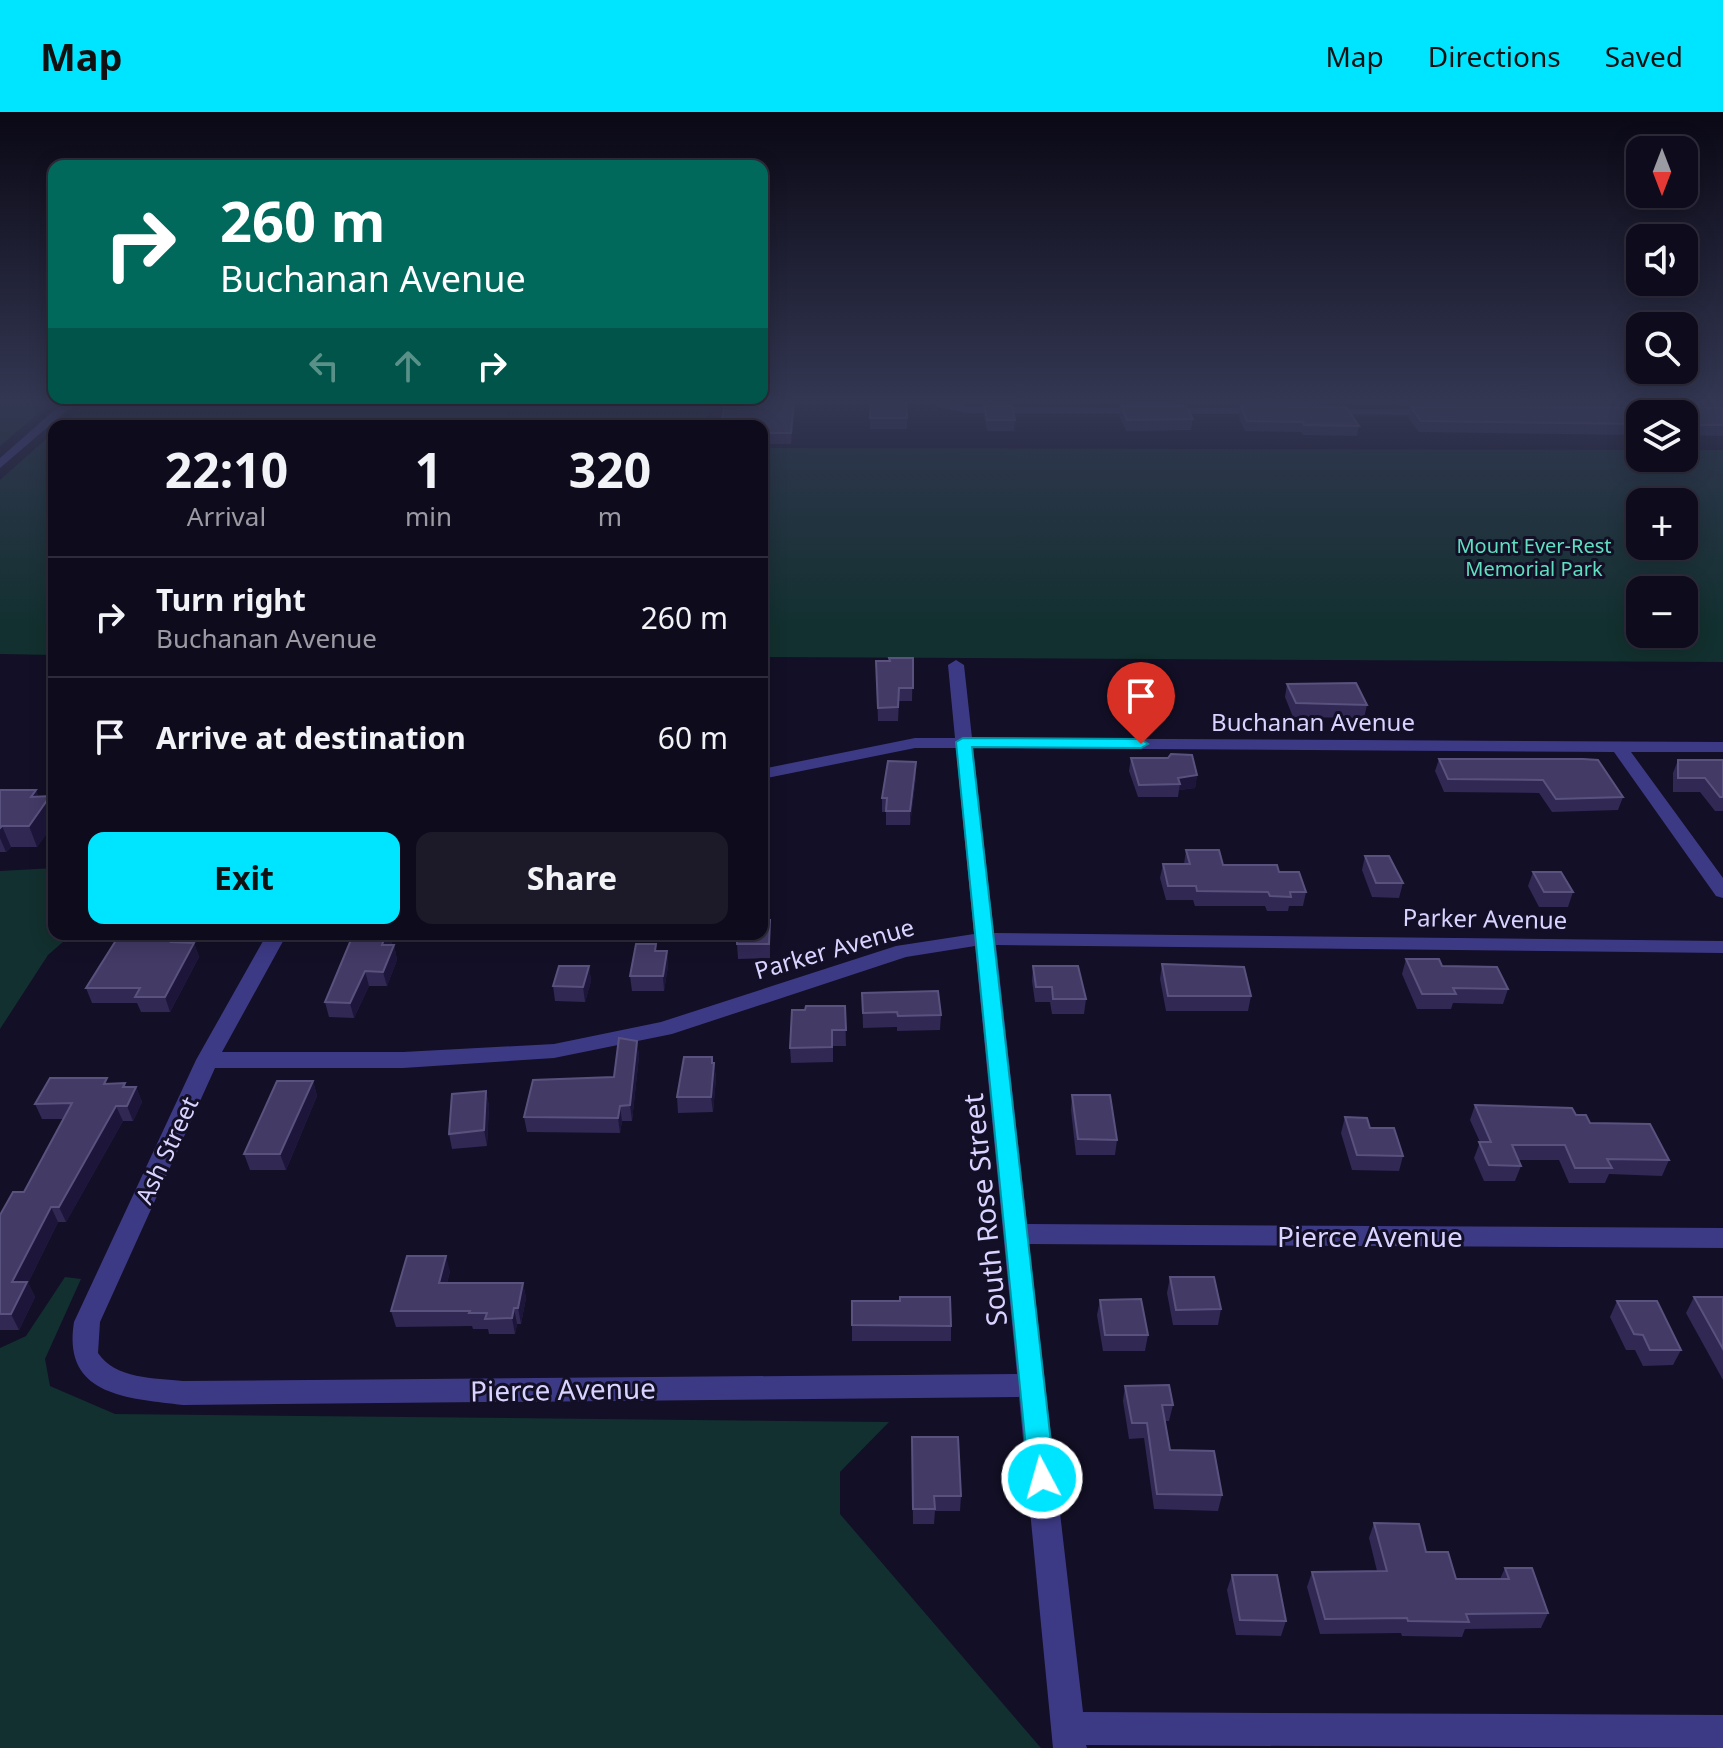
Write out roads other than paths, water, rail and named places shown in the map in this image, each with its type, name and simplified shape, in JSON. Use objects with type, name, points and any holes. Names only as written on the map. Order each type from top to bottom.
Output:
[{"type":"street","name":"South Rose Street","points":[[956,665],[983,939],[1018,1234],[1068,1738]]},
{"type":"street","name":"Buchanan Avenue","points":[[768,773],[915,743],[1723,747]]},
{"type":"street","points":[[1619,747],[1723,892]]},
{"type":"street","name":"Parker Avenue","points":[[207,1060],[403,1060],[554,1051],[664,1029],[903,951],[983,939],[1723,947]]},
{"type":"street","name":"Ash Street","points":[[97,1372],[85,1354],[87,1322],[207,1060],[274,940]]},
{"type":"street","name":"Pierce Avenue","points":[[1018,1234],[1723,1238]]},
{"type":"street","name":"Pierce Avenue","points":[[97,1372],[132,1386],[183,1393],[1033,1385]]},
{"type":"street","points":[[1068,1738],[1723,1732]]},
{"type":"park label","name":"Mount Ever-Rest Memorial Park","points":[[1534,556]]}]
